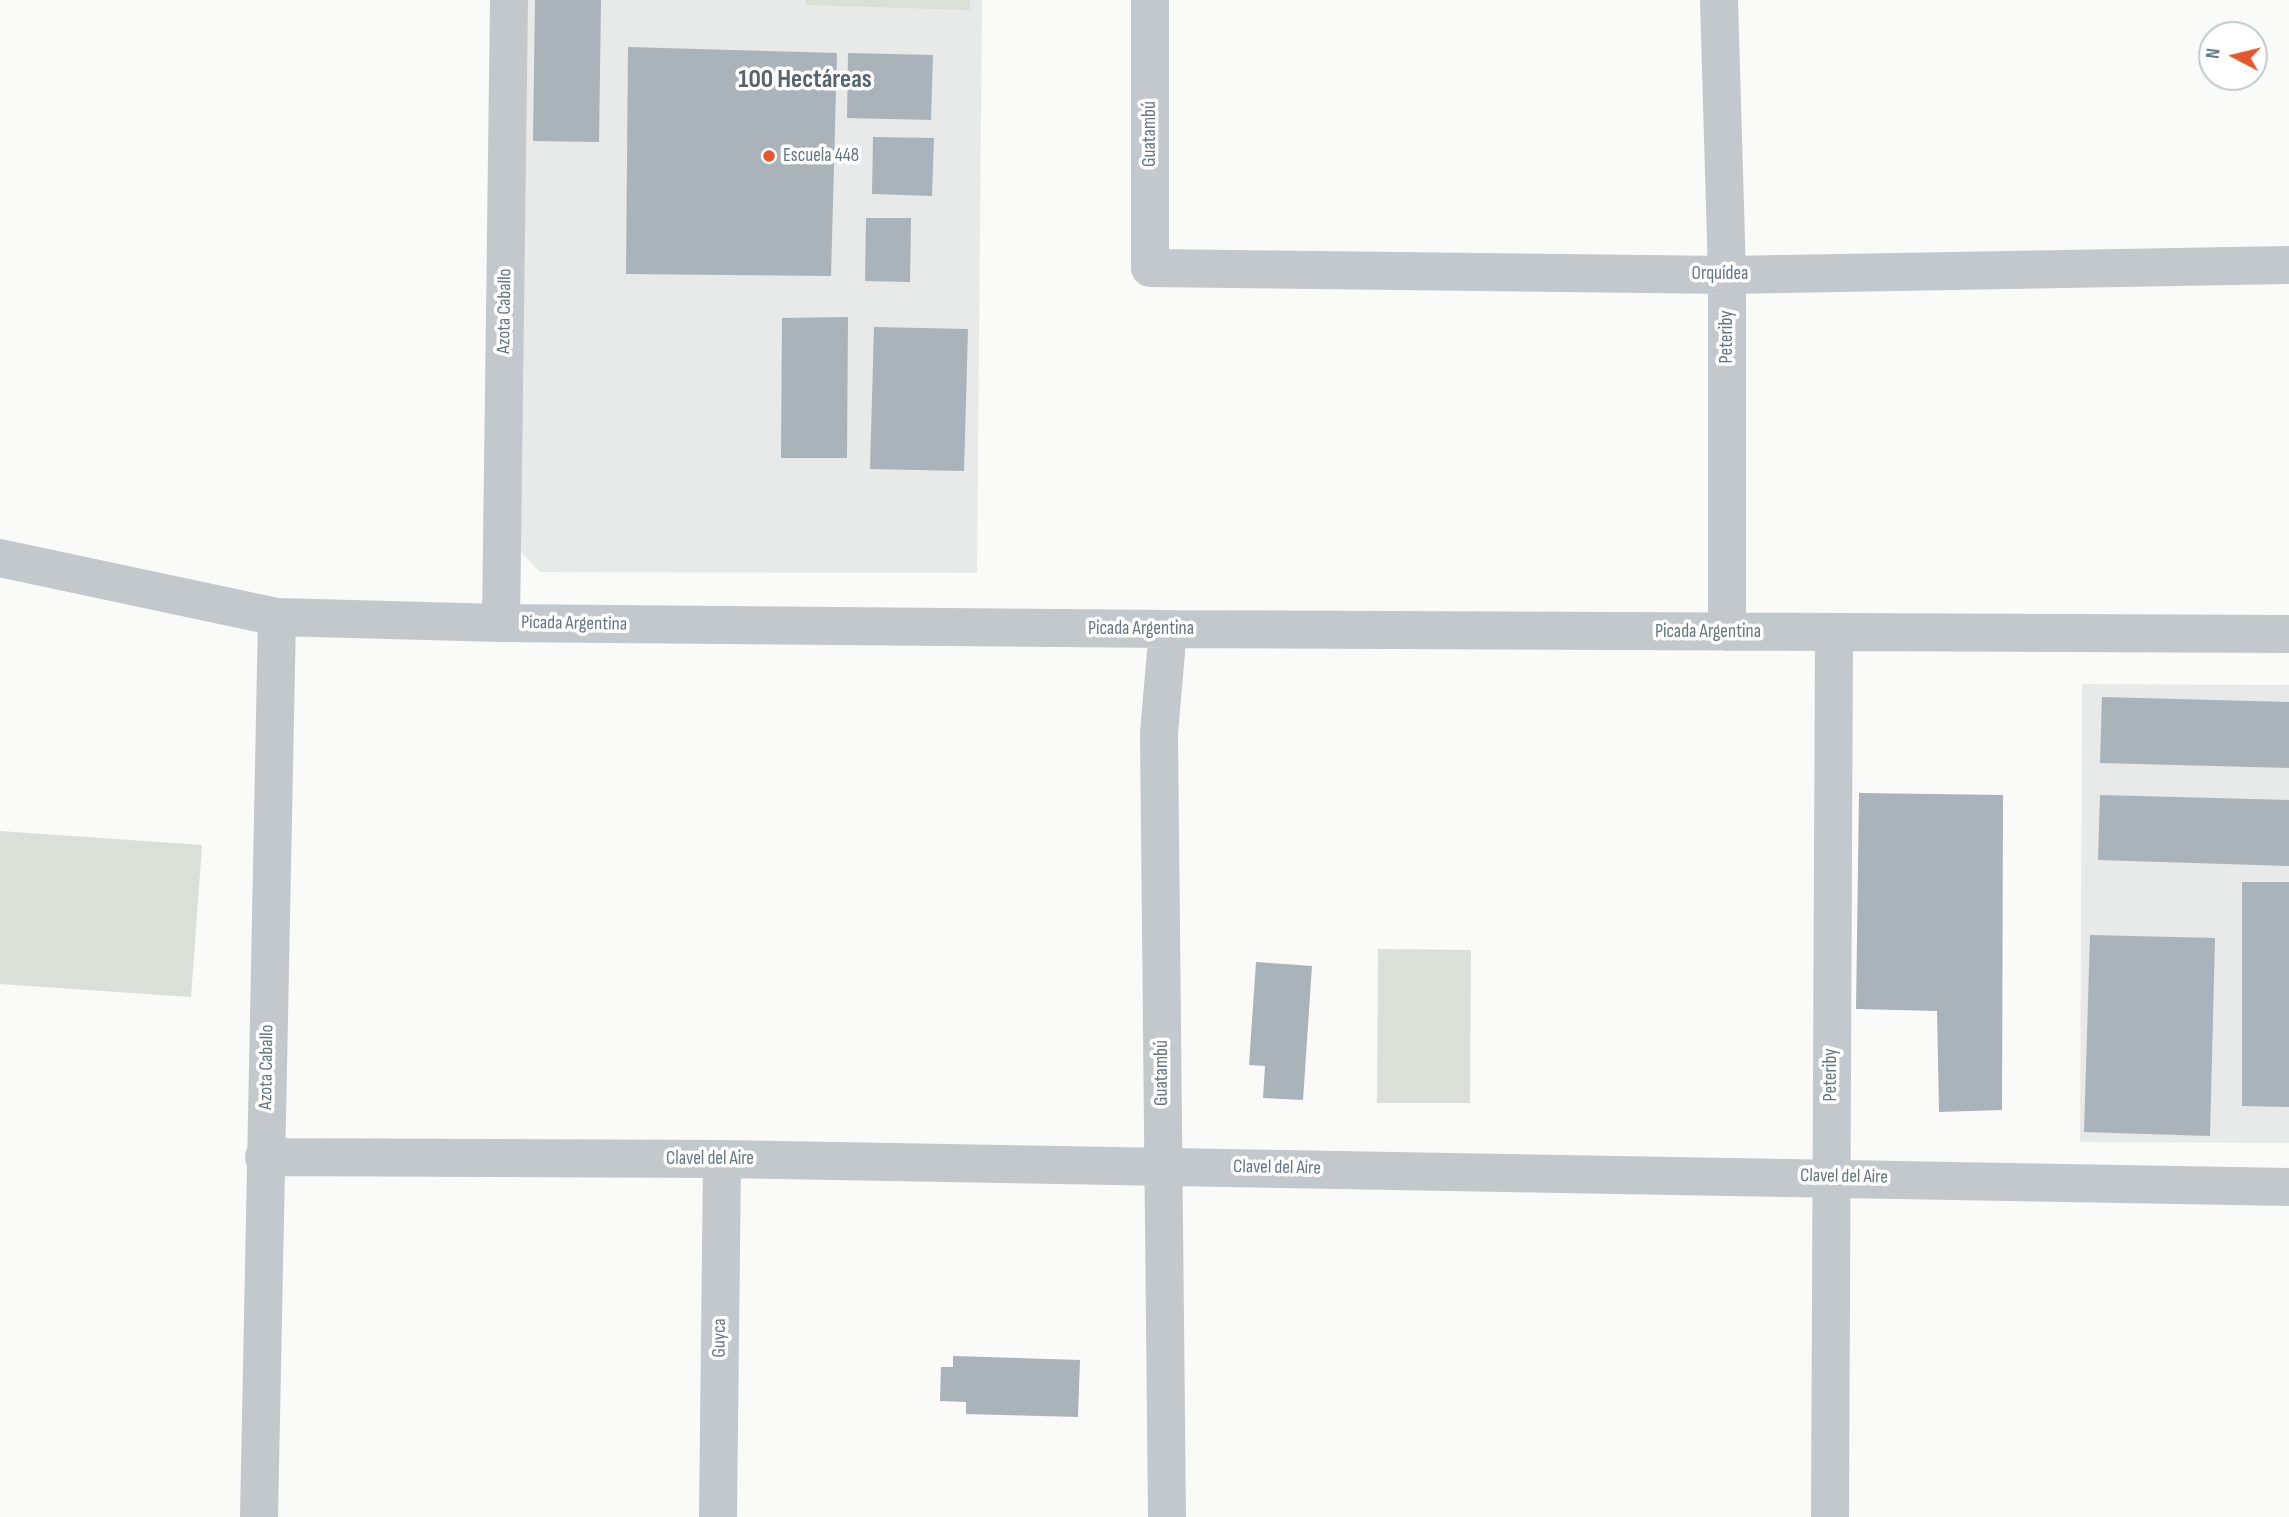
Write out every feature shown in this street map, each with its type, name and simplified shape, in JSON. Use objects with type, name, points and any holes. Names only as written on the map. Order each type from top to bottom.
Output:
[{"type":"street","name":"Azota Caballo","points":[[501,623],[509,0]]},
{"type":"street","name":"Guatambú","points":[[1150,0],[1150,268]]},
{"type":"street","name":"Peteriby","points":[[1719,0],[1727,275],[1727,632]]},
{"type":"street","name":"Orquídea","points":[[1150,268],[1727,275],[2289,265]]},
{"type":"street","name":"Picada Argentina","points":[[0,558],[277,617],[501,623],[1168,629],[2289,634]]},
{"type":"street","name":"Azota Caballo","points":[[259,1517],[264,1157],[277,617]]},
{"type":"street","name":"Guatambú","points":[[1167,1517],[1159,733],[1168,629]]},
{"type":"street","name":"Peteriby","points":[[1830,1517],[1834,633]]},
{"type":"street","name":"Clavel del Aire","points":[[264,1157],[722,1159],[2289,1187]]},
{"type":"street","name":"Guyca","points":[[718,1517],[722,1159]]},
{"type":"shaded area","points":[[520,0],[982,0],[977,573],[540,572],[513,544]]},
{"type":"shaded area","points":[[806,0],[970,0],[970,10],[806,5]]},
{"type":"shaded area","points":[[2082,684],[2289,685],[2289,1143],[2080,1142]]},
{"type":"shaded area","points":[[0,831],[202,845],[191,997],[0,984]]},
{"type":"shaded area","points":[[1378,949],[1471,950],[1470,1103],[1377,1103]]},
{"type":"building","points":[[535,0],[601,0],[599,142],[533,141]]},
{"type":"building","points":[[628,47],[837,53],[831,276],[626,274]]},
{"type":"building","points":[[848,53],[933,55],[931,120],[847,118]]},
{"type":"building","points":[[873,137],[934,138],[932,196],[872,194]]},
{"type":"building","points":[[866,218],[911,218],[910,282],[865,281]]},
{"type":"building","points":[[848,317],[847,458],[781,458],[782,318]]},
{"type":"building","points":[[874,327],[968,329],[964,471],[870,469]]},
{"type":"building","points":[[2102,697],[2289,702],[2289,768],[2100,763]]},
{"type":"building","points":[[1859,793],[2003,795],[2002,1110],[1939,1112],[1937,1011],[1856,1009]]},
{"type":"building","points":[[2100,795],[2289,800],[2289,866],[2098,860]]},
{"type":"building","points":[[2242,882],[2289,882],[2289,1107],[2242,1106]]},
{"type":"building","points":[[2090,935],[2215,938],[2210,1136],[2084,1132]]},
{"type":"building","points":[[1256,962],[1312,966],[1303,1100],[1263,1098],[1265,1066],[1249,1065]]},
{"type":"building","points":[[953,1356],[1080,1360],[1078,1417],[966,1414],[966,1402],[940,1401],[941,1367],[953,1367]]},
{"type":"place","name":"Escuela 448","points":[[769,156]]},
{"type":"district","name":"100 Hectáreas","points":[[805,80]]}]
